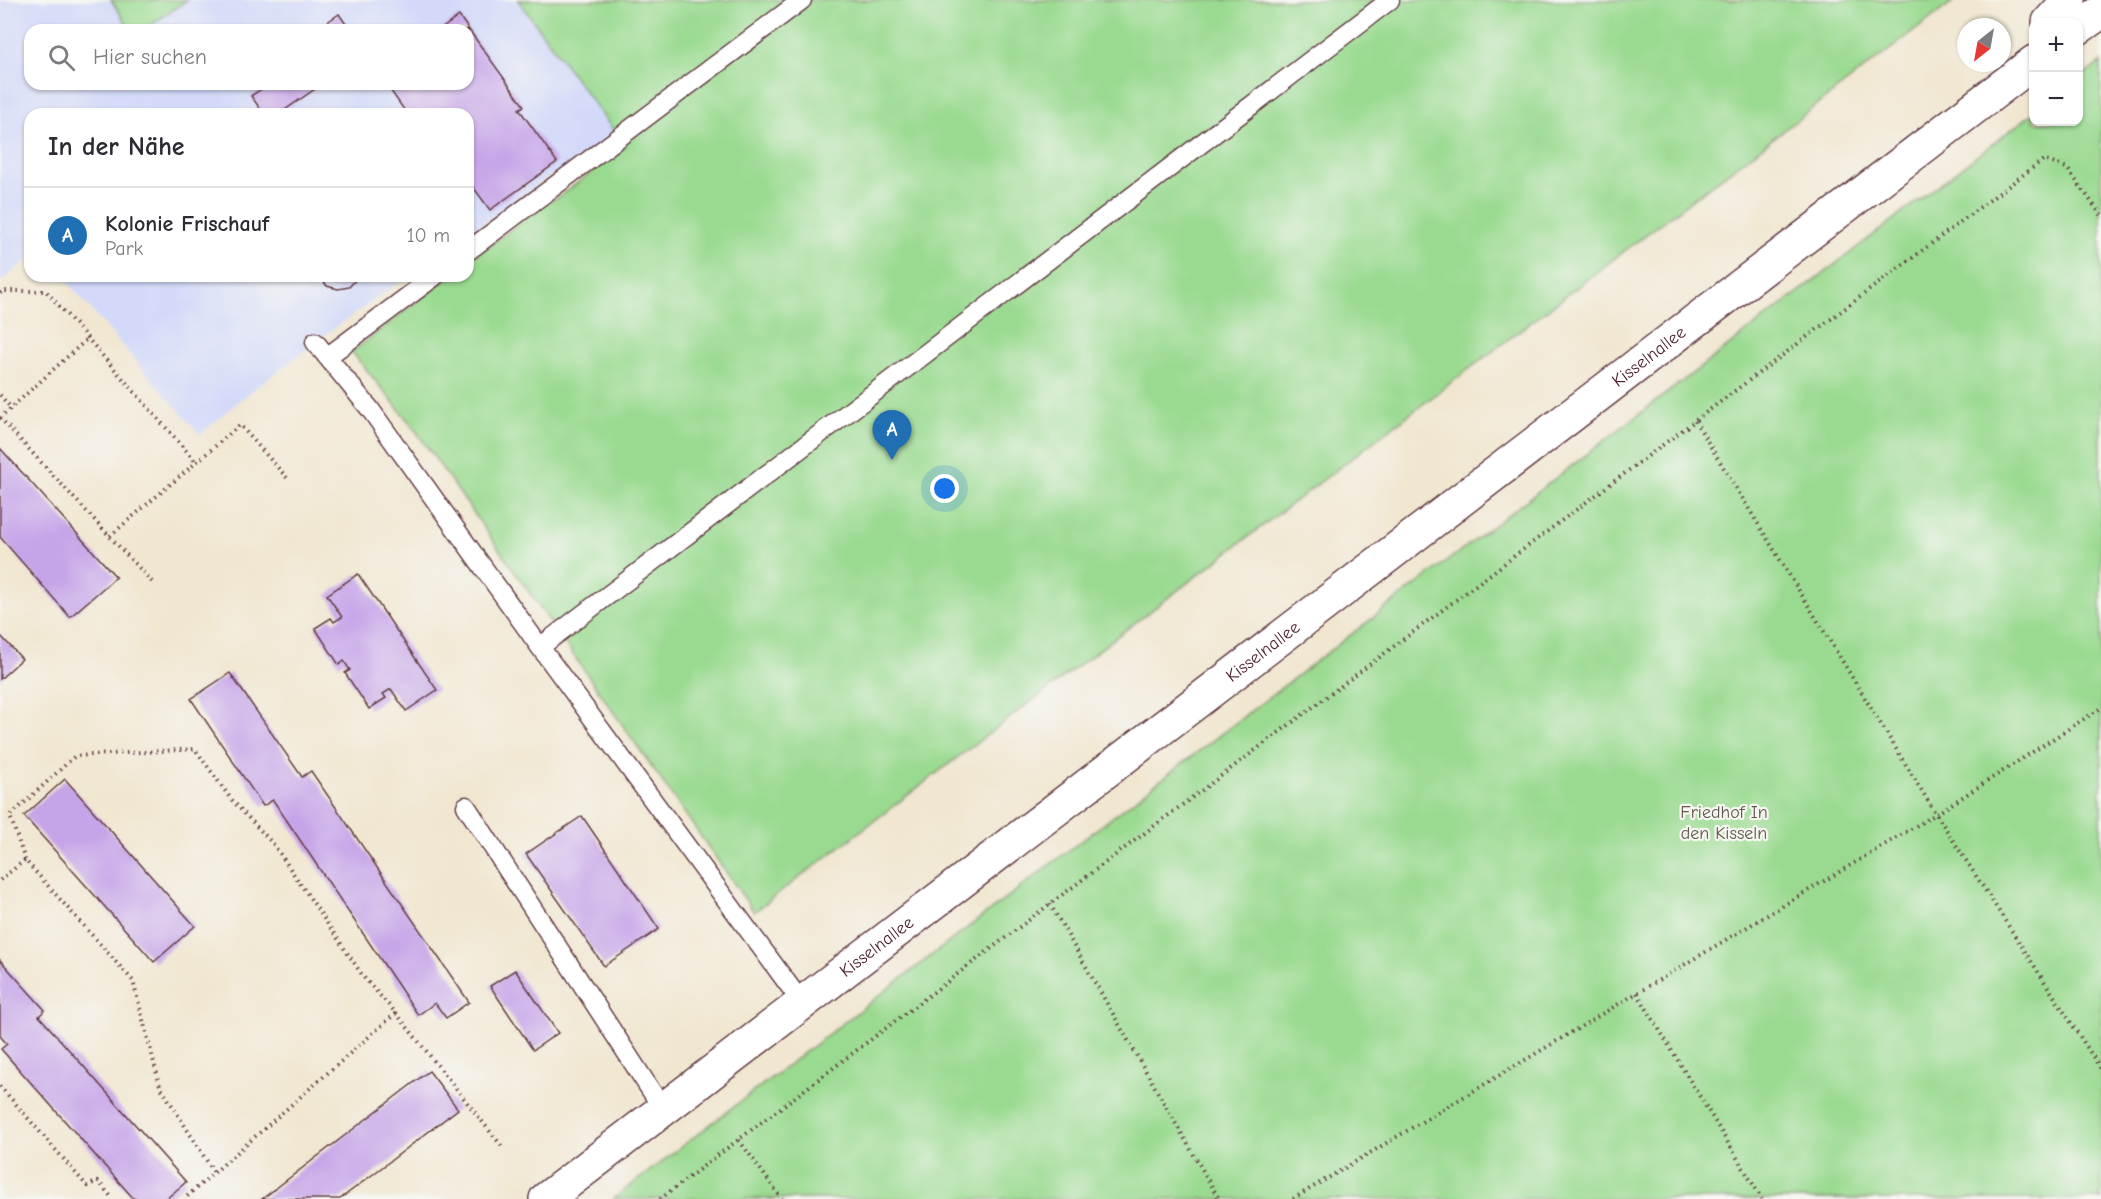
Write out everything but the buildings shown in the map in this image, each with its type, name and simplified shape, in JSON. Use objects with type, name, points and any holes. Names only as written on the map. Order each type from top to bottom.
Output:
[{"type":"street","points":[[2053,18],[2069,0]]},
{"type":"street","points":[[2083,25],[2101,12]]},
{"type":"street","name":"Kisselnallee","points":[[1978,103],[2029,46]]},
{"type":"street","name":"Kisselnallee","points":[[546,1199],[2029,66]]},
{"type":"lane","points":[[474,246],[802,0]]},
{"type":"lane","points":[[540,647],[1390,0]]},
{"type":"lane","points":[[327,357],[427,282]]},
{"type":"lane","points":[[315,342],[370,409],[540,647],[802,1003]]},
{"type":"lane","points":[[466,806],[663,1109]]},
{"type":"path","points":[[660,1199],[2043,160],[2067,168],[2101,214]]},
{"type":"path","points":[[0,294],[3,291],[46,291],[196,462]]},
{"type":"path","points":[[87,339],[0,418],[152,582]]},
{"type":"path","points":[[0,395],[11,408]]},
{"type":"path","points":[[1695,421],[1936,814],[2101,1069]]},
{"type":"path","points":[[110,536],[240,425],[287,478]]},
{"type":"path","points":[[1293,1199],[1936,814],[2101,708]]},
{"type":"path","points":[[215,1174],[160,1086],[133,981],[25,860],[10,816],[75,756],[195,749],[231,799],[274,845],[365,979],[396,1013],[504,1149]]},
{"type":"path","points":[[0,880],[25,860]]},
{"type":"path","points":[[1050,904],[1219,1199]]},
{"type":"path","points":[[1637,993],[1762,1199]]},
{"type":"path","points":[[185,1199],[396,1013]]},
{"type":"path","points":[[0,1086],[87,1186],[98,1181],[114,1199]]},
{"type":"path","points":[[739,1140],[782,1199]]},
{"type":"shaded area","points":[[0,0],[518,0],[618,136],[555,173],[474,230],[474,108],[24,108],[24,263],[0,282]]},
{"type":"shaded area","points":[[67,282],[400,282],[326,334],[239,401],[200,435]]},
{"type":"green space","points":[[111,0],[187,0],[153,24],[127,24]]},
{"type":"green space","points":[[518,0],[1955,0],[754,912],[411,424],[352,352],[442,282],[474,282],[474,257],[547,202],[559,197],[625,146]]},
{"type":"green space","name":"Friedhof In den Kisseln","points":[[2101,62],[2101,1199],[613,1199],[2029,116],[2029,126],[2083,126],[2083,76]]},
{"type":"place","name":"Kolonie Frischauf","points":[[892,460]]}]
